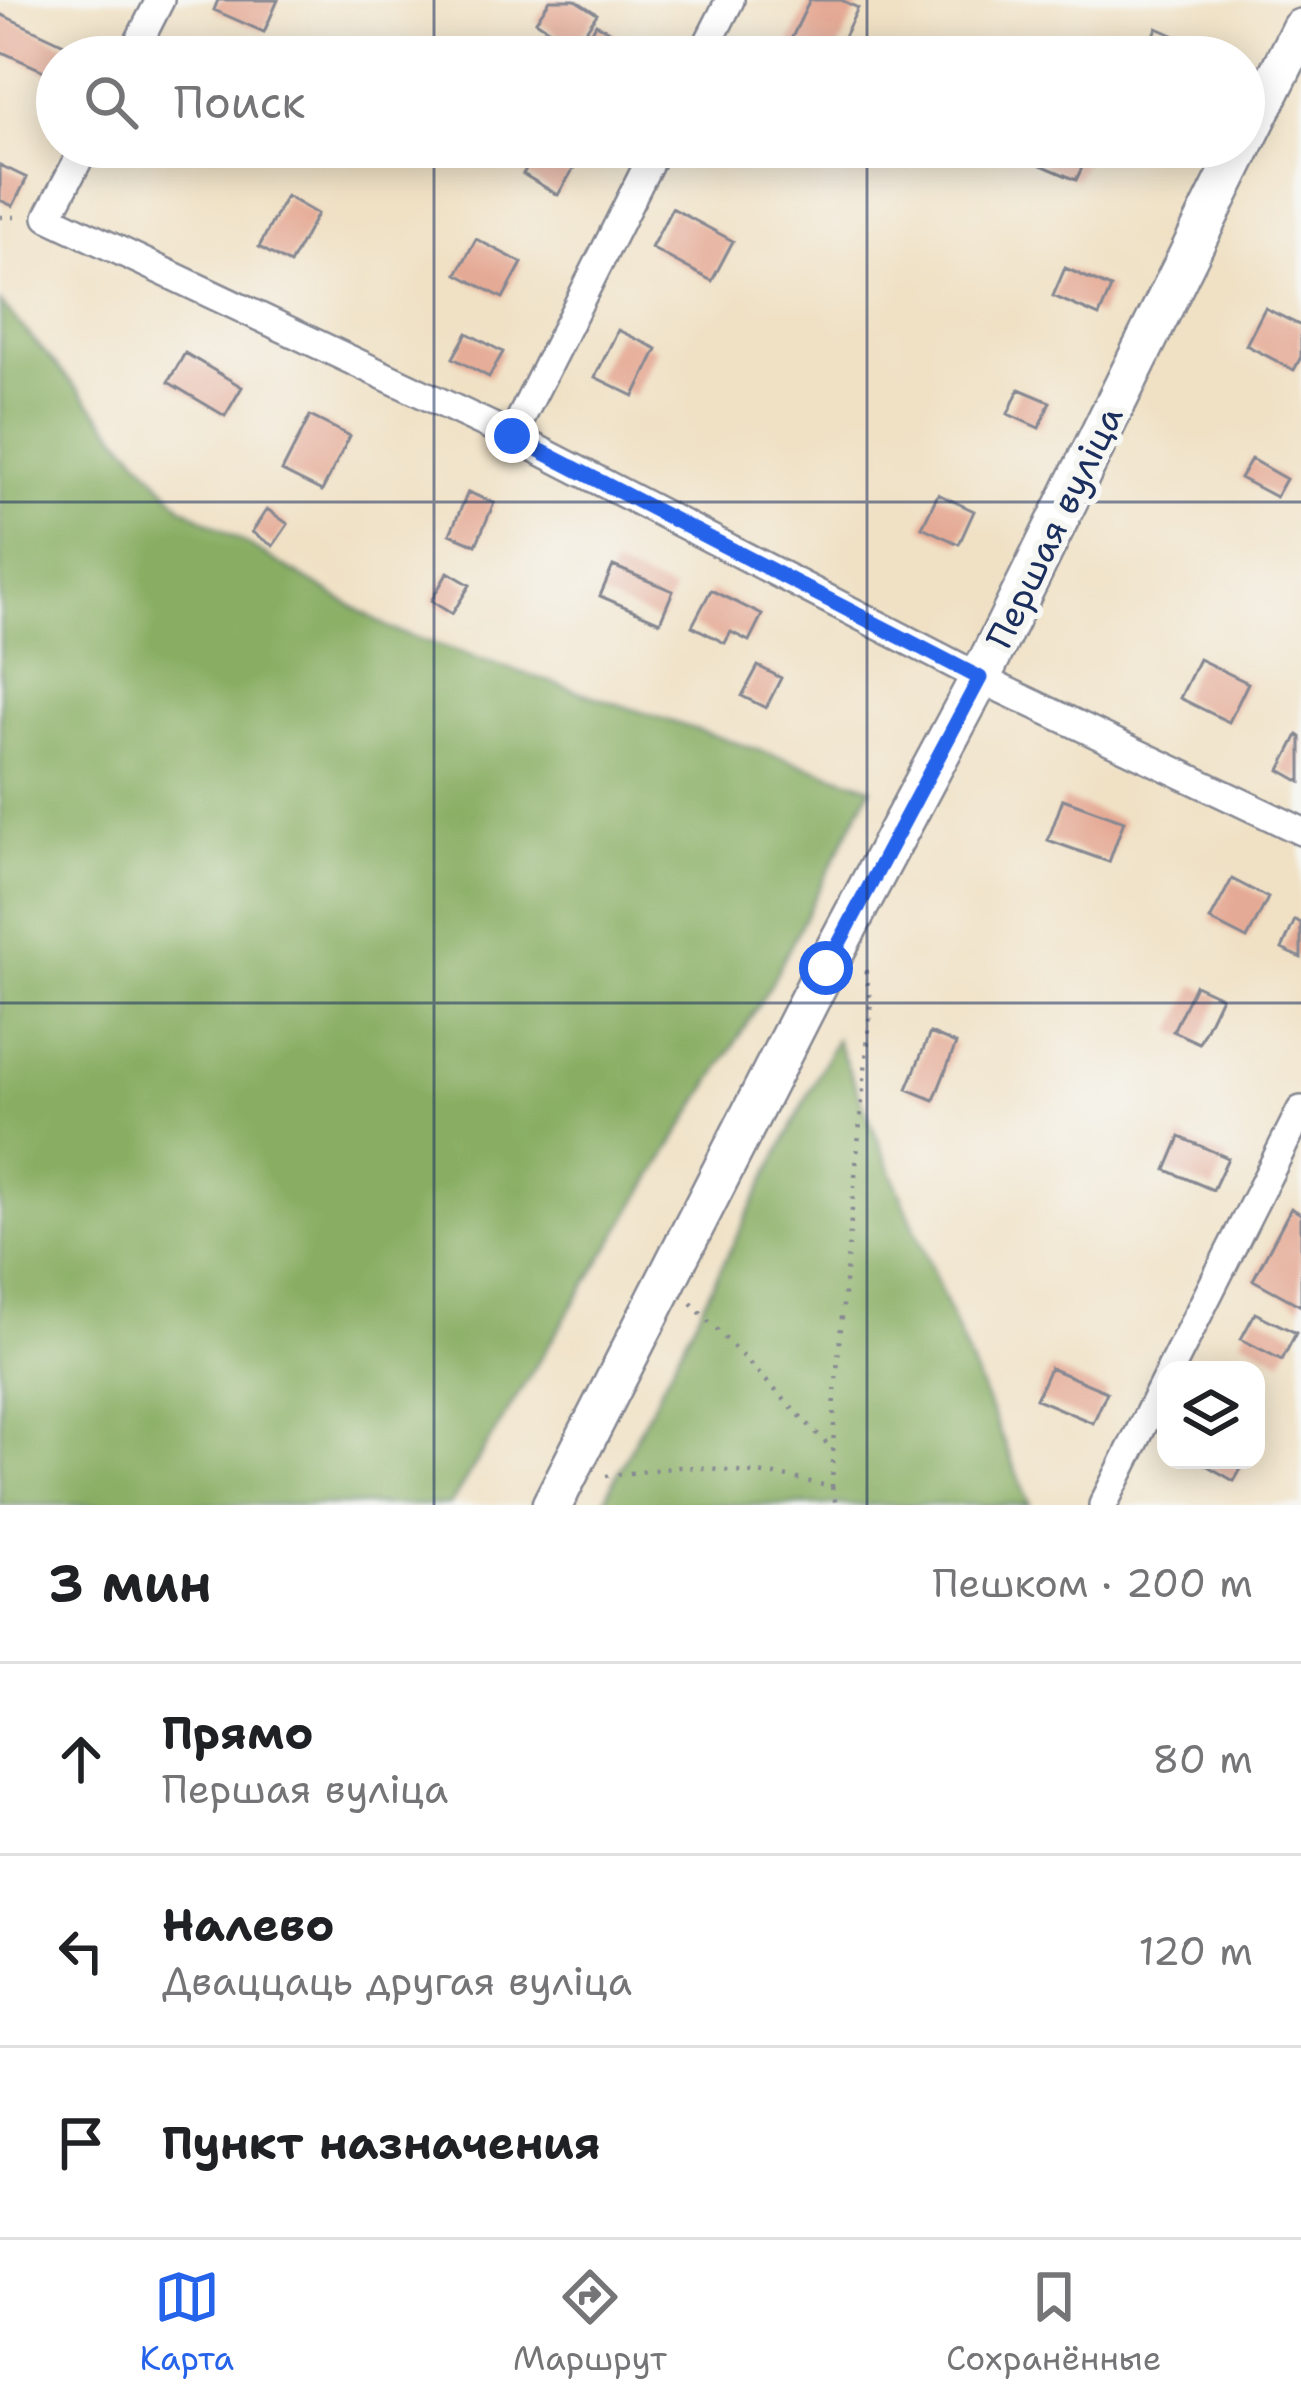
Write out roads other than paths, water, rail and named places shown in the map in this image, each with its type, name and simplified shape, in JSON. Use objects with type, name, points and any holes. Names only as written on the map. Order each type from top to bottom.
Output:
[{"type":"main road","name":"Першая вуліца","points":[[1265,101],[1301,29]]},
{"type":"main road","name":"Першая вуліца","points":[[552,1505],[845,962],[1232,168]]},
{"type":"street","points":[[142,36],[160,0]]},
{"type":"street","points":[[712,36],[730,0]]},
{"type":"street","points":[[74,168],[48,217],[512,436],[980,678],[1301,831]]},
{"type":"street","points":[[512,436],[646,168]]},
{"type":"street","points":[[1175,1361],[1301,1110]]},
{"type":"street","points":[[1102,1505],[1157,1397]]}]
